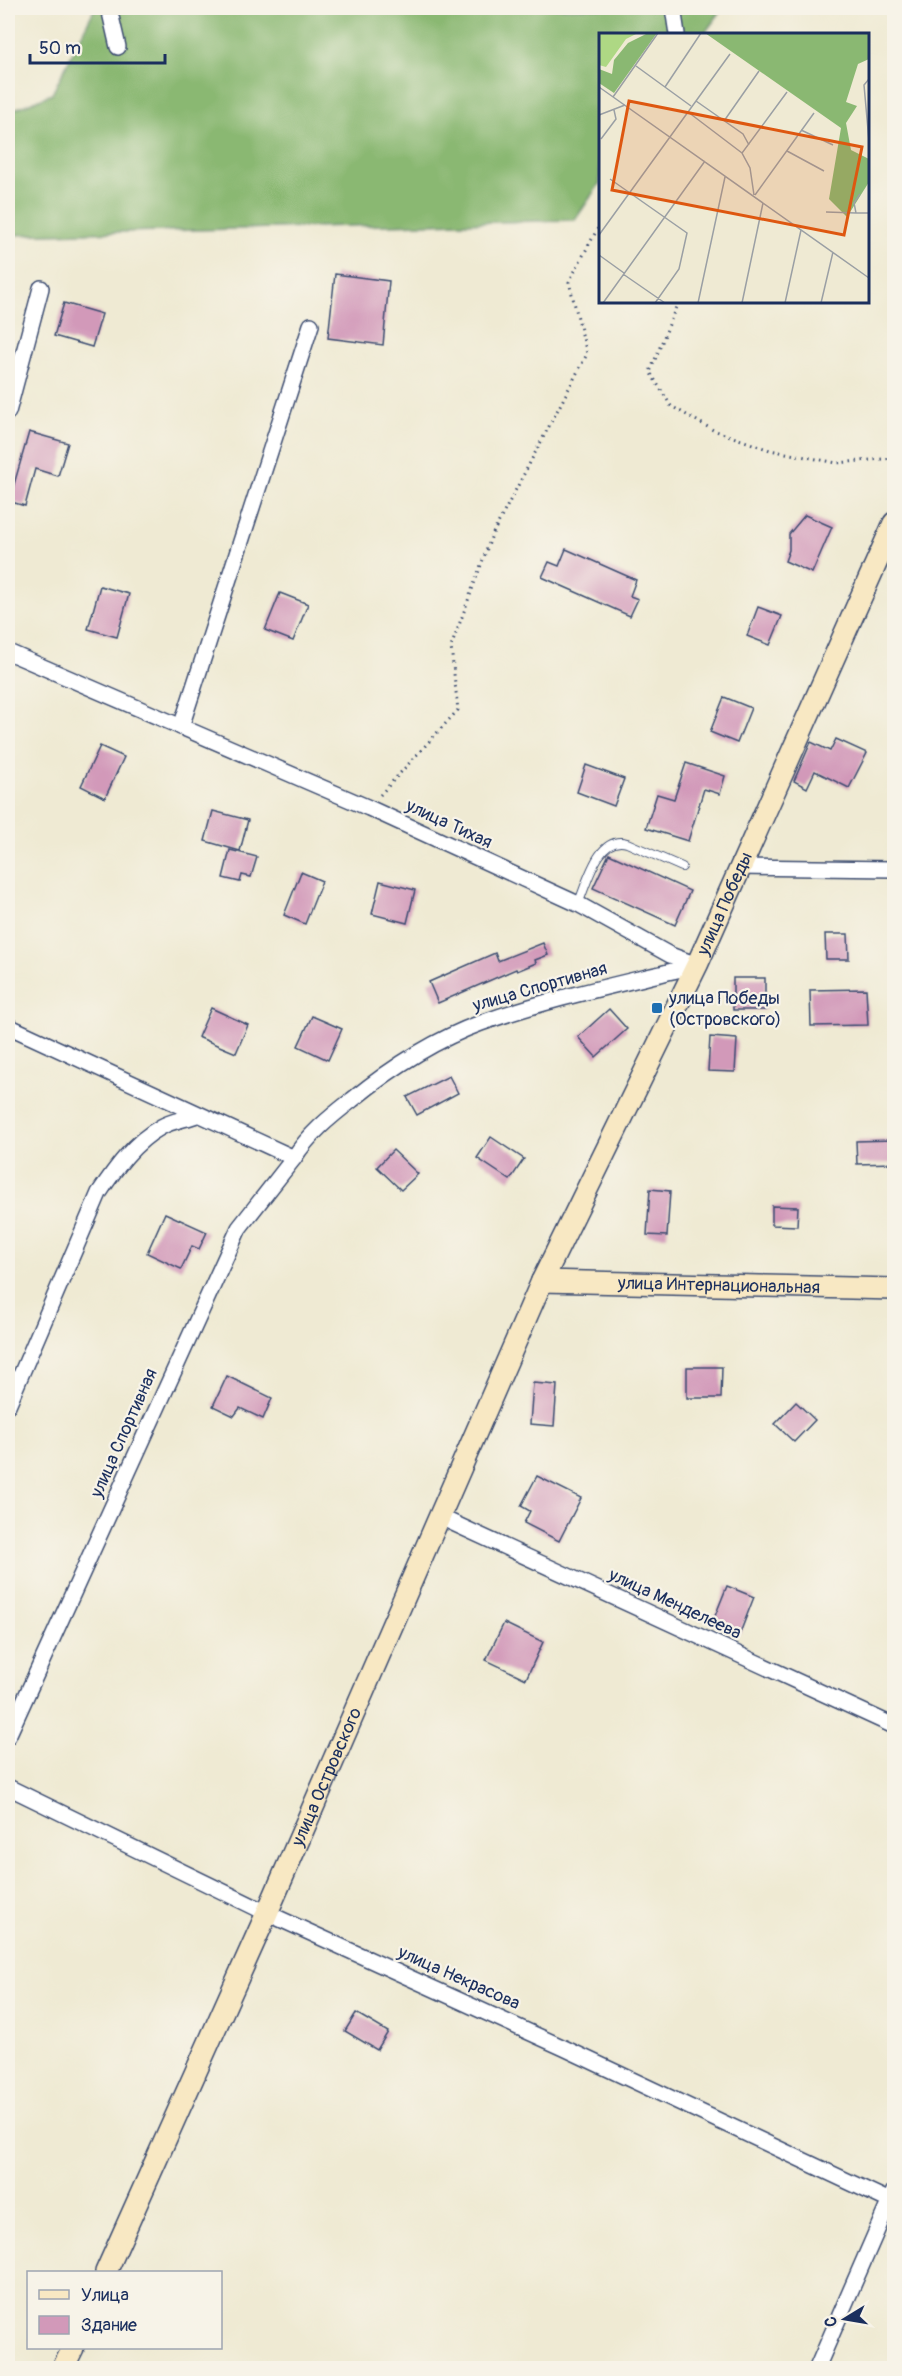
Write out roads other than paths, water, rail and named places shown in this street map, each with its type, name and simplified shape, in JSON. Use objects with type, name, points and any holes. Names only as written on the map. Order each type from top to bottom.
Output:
[{"type":"main road","name":"улица Победы","points":[[542,1281],[697,965],[894,523]]},
{"type":"main road","name":"улица Интернациональная","points":[[542,1281],[894,1289]]},
{"type":"main road","name":"улица Островского","points":[[106,2271],[267,1913],[542,1281]]},
{"type":"main road","points":[[63,2368],[72,2349]]},
{"type":"street","points":[[109,8],[118,47]]},
{"type":"street","points":[[673,8],[677,33]]},
{"type":"street","points":[[8,412],[41,288]]},
{"type":"street","points":[[181,727],[311,326]]},
{"type":"street","name":"улица Тихая","points":[[8,652],[369,808],[578,904],[669,955],[697,965]]},
{"type":"street","points":[[740,867],[894,869]]},
{"type":"street","name":"улица Спортивная","points":[[8,1736],[238,1228],[303,1144],[372,1083],[420,1052],[479,1023],[549,1002],[697,965]]},
{"type":"street","points":[[8,1026],[294,1158]]},
{"type":"street","points":[[8,1405],[99,1194],[114,1169],[145,1139],[162,1127],[197,1115]]},
{"type":"street","name":"улица Менделеева","points":[[440,1517],[894,1726]]},
{"type":"street","name":"улица Некрасова","points":[[8,1786],[267,1913],[893,2199]]},
{"type":"street","points":[[817,2368],[893,2199]]},
{"type":"lane","points":[[578,904],[602,850],[610,844],[621,841],[682,867]]},
{"type":"place","name":"улица Победы (Островского)","points":[[657,1008]]}]
